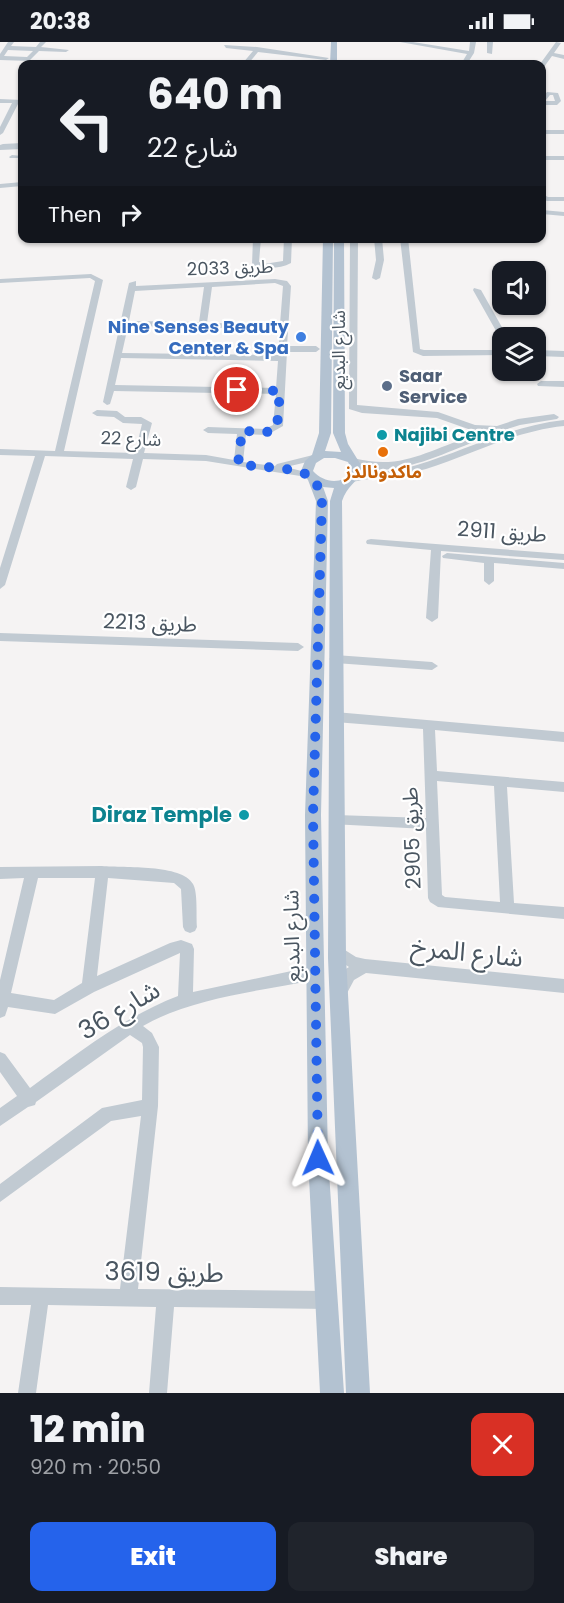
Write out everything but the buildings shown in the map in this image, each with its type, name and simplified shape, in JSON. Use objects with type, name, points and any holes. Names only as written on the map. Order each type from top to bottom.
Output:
[{"type":"main road","points":[[334,42],[334,60]]},
{"type":"main road","name":"شارع البديع","points":[[328,243],[326,336],[321,351],[325,433],[317,457],[307,465],[322,501],[313,815],[318,1158],[332,1393]]},
{"type":"main road","name":"شارع البديع","points":[[339,243],[339,434],[351,460]]},
{"type":"main road","points":[[317,457],[337,454],[351,460],[358,470],[340,488],[336,501],[335,659],[337,951],[358,1393]]},
{"type":"main road","points":[[312,478],[329,484],[349,481]]},
{"type":"street","points":[[43,42],[38,49],[29,59],[1,58],[9,45],[38,49],[64,52],[71,42]]},
{"type":"street","points":[[403,42],[471,53]]},
{"type":"street","points":[[467,60],[471,53],[473,42]]},
{"type":"street","points":[[490,42],[490,53]]},
{"type":"street","points":[[546,60],[558,43]]},
{"type":"street","points":[[225,44],[303,54],[326,54]]},
{"type":"street","points":[[248,60],[257,49]]},
{"type":"street","points":[[549,54],[564,57]]},
{"type":"street","points":[[0,102],[18,102]]},
{"type":"street","points":[[0,133],[18,104]]},
{"type":"street","points":[[546,132],[564,132]]},
{"type":"street","points":[[0,141],[18,145],[16,157]]},
{"type":"street","points":[[546,158],[564,158]]},
{"type":"street","points":[[0,186],[18,184]]},
{"type":"street","points":[[546,197],[564,199]]},
{"type":"street","points":[[546,212],[564,214]]},
{"type":"street","points":[[257,243],[255,263],[263,266],[286,263],[288,243]]},
{"type":"street","points":[[354,243],[351,405],[358,410],[442,415],[477,429],[499,429]]},
{"type":"street","points":[[376,278],[380,260],[378,243]]},
{"type":"street","points":[[405,243],[416,350],[427,354],[492,353]]},
{"type":"street","points":[[0,281],[92,276],[99,280],[59,453]]},
{"type":"street","name":"طريق 2033","points":[[107,402],[132,286],[275,281],[284,283],[288,288],[283,327],[277,427],[267,432],[207,430]]},
{"type":"street","points":[[203,325],[208,285]]},
{"type":"street","points":[[477,290],[498,327]]},
{"type":"street","points":[[125,323],[283,327]]},
{"type":"street","points":[[118,355],[282,354],[321,351]]},
{"type":"street","points":[[546,353],[564,354]]},
{"type":"street","points":[[541,384],[564,384]]},
{"type":"street","points":[[110,388],[280,391]]},
{"type":"street","points":[[97,413],[117,414],[123,420],[146,422],[131,488]]},
{"type":"street","points":[[349,481],[417,468],[481,440],[499,429],[526,420],[564,417]]},
{"type":"street","points":[[456,445],[465,434],[459,422]]},
{"type":"street","points":[[459,422],[481,440]]},
{"type":"street","points":[[351,460],[371,466],[392,467],[456,445],[564,423]]},
{"type":"street","points":[[238,464],[242,431]]},
{"type":"street","name":"شارع 22","points":[[0,452],[200,458],[291,471],[312,478]]},
{"type":"street","points":[[0,585],[41,453]]},
{"type":"street","name":"شارع 22","points":[[259,468],[317,457]]},
{"type":"street","name":"طريق 2911","points":[[371,542],[564,557]]},
{"type":"street","name":"طريق 2911","points":[[436,547],[435,606],[440,611],[437,619]]},
{"type":"street","points":[[447,556],[564,566]]},
{"type":"street","points":[[489,560],[489,581]]},
{"type":"street","name":"طريق 2213","points":[[0,638],[298,647]]},
{"type":"street","points":[[335,659],[432,666]]},
{"type":"street","points":[[335,717],[564,737]]},
{"type":"street","name":"طريق 2905","points":[[429,726],[435,898],[443,903],[564,913]]},
{"type":"street","name":"طريق 2905","points":[[431,775],[564,787]]},
{"type":"street","points":[[500,782],[507,908]]},
{"type":"street","points":[[336,820],[432,824]]},
{"type":"street","points":[[89,987],[102,872]]},
{"type":"street","points":[[0,873],[102,872],[178,878],[188,887],[190,927]]},
{"type":"street","points":[[32,873],[2,1005],[55,1007],[89,987],[181,946],[187,948],[185,1000]]},
{"type":"street","name":"شارع المرخ","points":[[337,951],[347,959],[365,966],[564,986]]},
{"type":"street","points":[[340,996],[345,979],[354,971],[365,966]]},
{"type":"street","name":"شارع 36","points":[[0,1118],[29,1100],[130,1026],[185,1000],[315,973]]},
{"type":"street","points":[[128,1298],[150,1106],[151,1047],[147,1038],[130,1026]]},
{"type":"street","points":[[0,1059],[29,1100]]},
{"type":"street","points":[[0,1194],[108,1114],[150,1106]]},
{"type":"street","name":"طريق 3619","points":[[0,1296],[328,1300]]},
{"type":"street","points":[[27,1393],[41,1296]]},
{"type":"street","points":[[158,1393],[166,1298]]},
{"type":"place","name":"Nine Senses Beauty Center & Spa","points":[[301,337]]},
{"type":"place","name":"Saar Service","points":[[387,386]]},
{"type":"place","name":"Najibi Centre","points":[[382,435]]},
{"type":"place","name":"ماكدونالدز","points":[[383,452]]},
{"type":"place","name":"Diraz Temple","points":[[244,815]]},
{"type":"route","points":[[237,390],[280,391],[278,426],[267,432],[242,431],[238,464],[280,469],[310,476],[314,480],[322,501],[313,815],[318,1158]]}]
